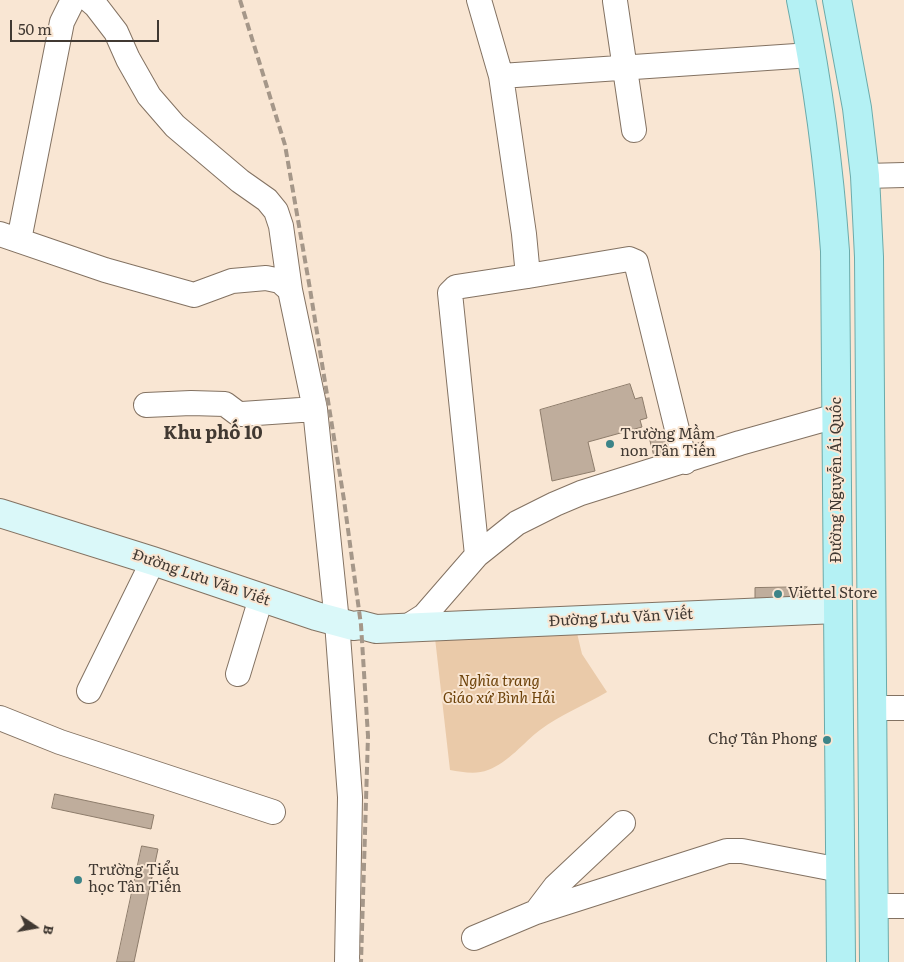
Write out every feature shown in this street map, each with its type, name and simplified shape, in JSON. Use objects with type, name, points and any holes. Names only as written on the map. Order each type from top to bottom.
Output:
[{"type":"main road","name":"Đường Nguyễn Ái Quốc","points":[[800,0],[812,56],[822,120],[835,251],[841,962]]},
{"type":"main road","points":[[837,0],[852,79],[865,176],[869,257],[874,962]]},
{"type":"main road","points":[[838,609],[871,608]]},
{"type":"main road","points":[[838,709],[872,708]]},
{"type":"street","points":[[74,0],[62,22],[9,237],[105,270],[194,295],[232,281],[266,278],[280,281],[290,290]]},
{"type":"street","points":[[89,0],[116,32],[128,59],[149,96],[176,126],[240,181],[268,200],[276,211],[281,226],[290,290],[315,409],[336,622],[350,797],[347,962]]},
{"type":"street","points":[[480,0],[500,76],[524,234],[528,276]]},
{"type":"street","points":[[615,1],[634,130]]},
{"type":"street","points":[[500,76],[812,56]]},
{"type":"street","points":[[865,176],[904,175]]},
{"type":"street","points":[[476,555],[450,293],[456,287],[629,259],[636,262],[685,462]]},
{"type":"street","points":[[146,405],[225,404],[237,413],[242,414],[315,409]]},
{"type":"street","points":[[414,622],[476,555],[517,523],[555,504],[581,493],[685,462],[740,443],[836,416]]},
{"type":"street","name":"Đường Lưu Văn Viết","points":[[0,513],[153,561],[336,622],[376,628],[414,622],[838,609]]},
{"type":"street","points":[[89,691],[153,561]]},
{"type":"street","points":[[238,674],[261,598]]},
{"type":"street","points":[[872,708],[904,708]]},
{"type":"street","points":[[0,718],[60,742],[273,812]]},
{"type":"street","points":[[536,912],[555,887],[624,823]]},
{"type":"street","points":[[474,938],[536,912],[727,852],[742,851],[840,870]]},
{"type":"street","points":[[873,906],[904,906]]},
{"type":"green space","name":"Nghĩa trang Giáo xứ Bình Hải","points":[[576,629],[582,654],[607,692],[548,725],[496,767],[469,773],[450,770],[435,638]]},
{"type":"building","points":[[630,384],[635,399],[642,397],[647,418],[640,420],[642,427],[588,442],[595,471],[552,481],[540,410]]},
{"type":"building","points":[[670,432],[676,457],[656,464],[649,437]]},
{"type":"building","name":"Viettel Store","points":[[807,587],[795,600],[755,603],[755,588]]},
{"type":"building","points":[[55,794],[154,815],[151,829],[52,808]]},
{"type":"building","points":[[142,846],[158,849],[134,962],[117,962]]},
{"type":"railway","points":[[240,0],[285,145],[344,500],[361,625],[368,736],[361,962]]},
{"type":"place","name":"Trường Mầm non Tân Tiến","points":[[610,444]]},
{"type":"place","name":"Viettel Store","points":[[778,594]]},
{"type":"place","name":"Chợ Tân Phong","points":[[827,740]]},
{"type":"place","name":"Trường Tiểu học Tân Tiến","points":[[78,880]]},
{"type":"district","name":"Khu phố 10","points":[[213,434]]}]
